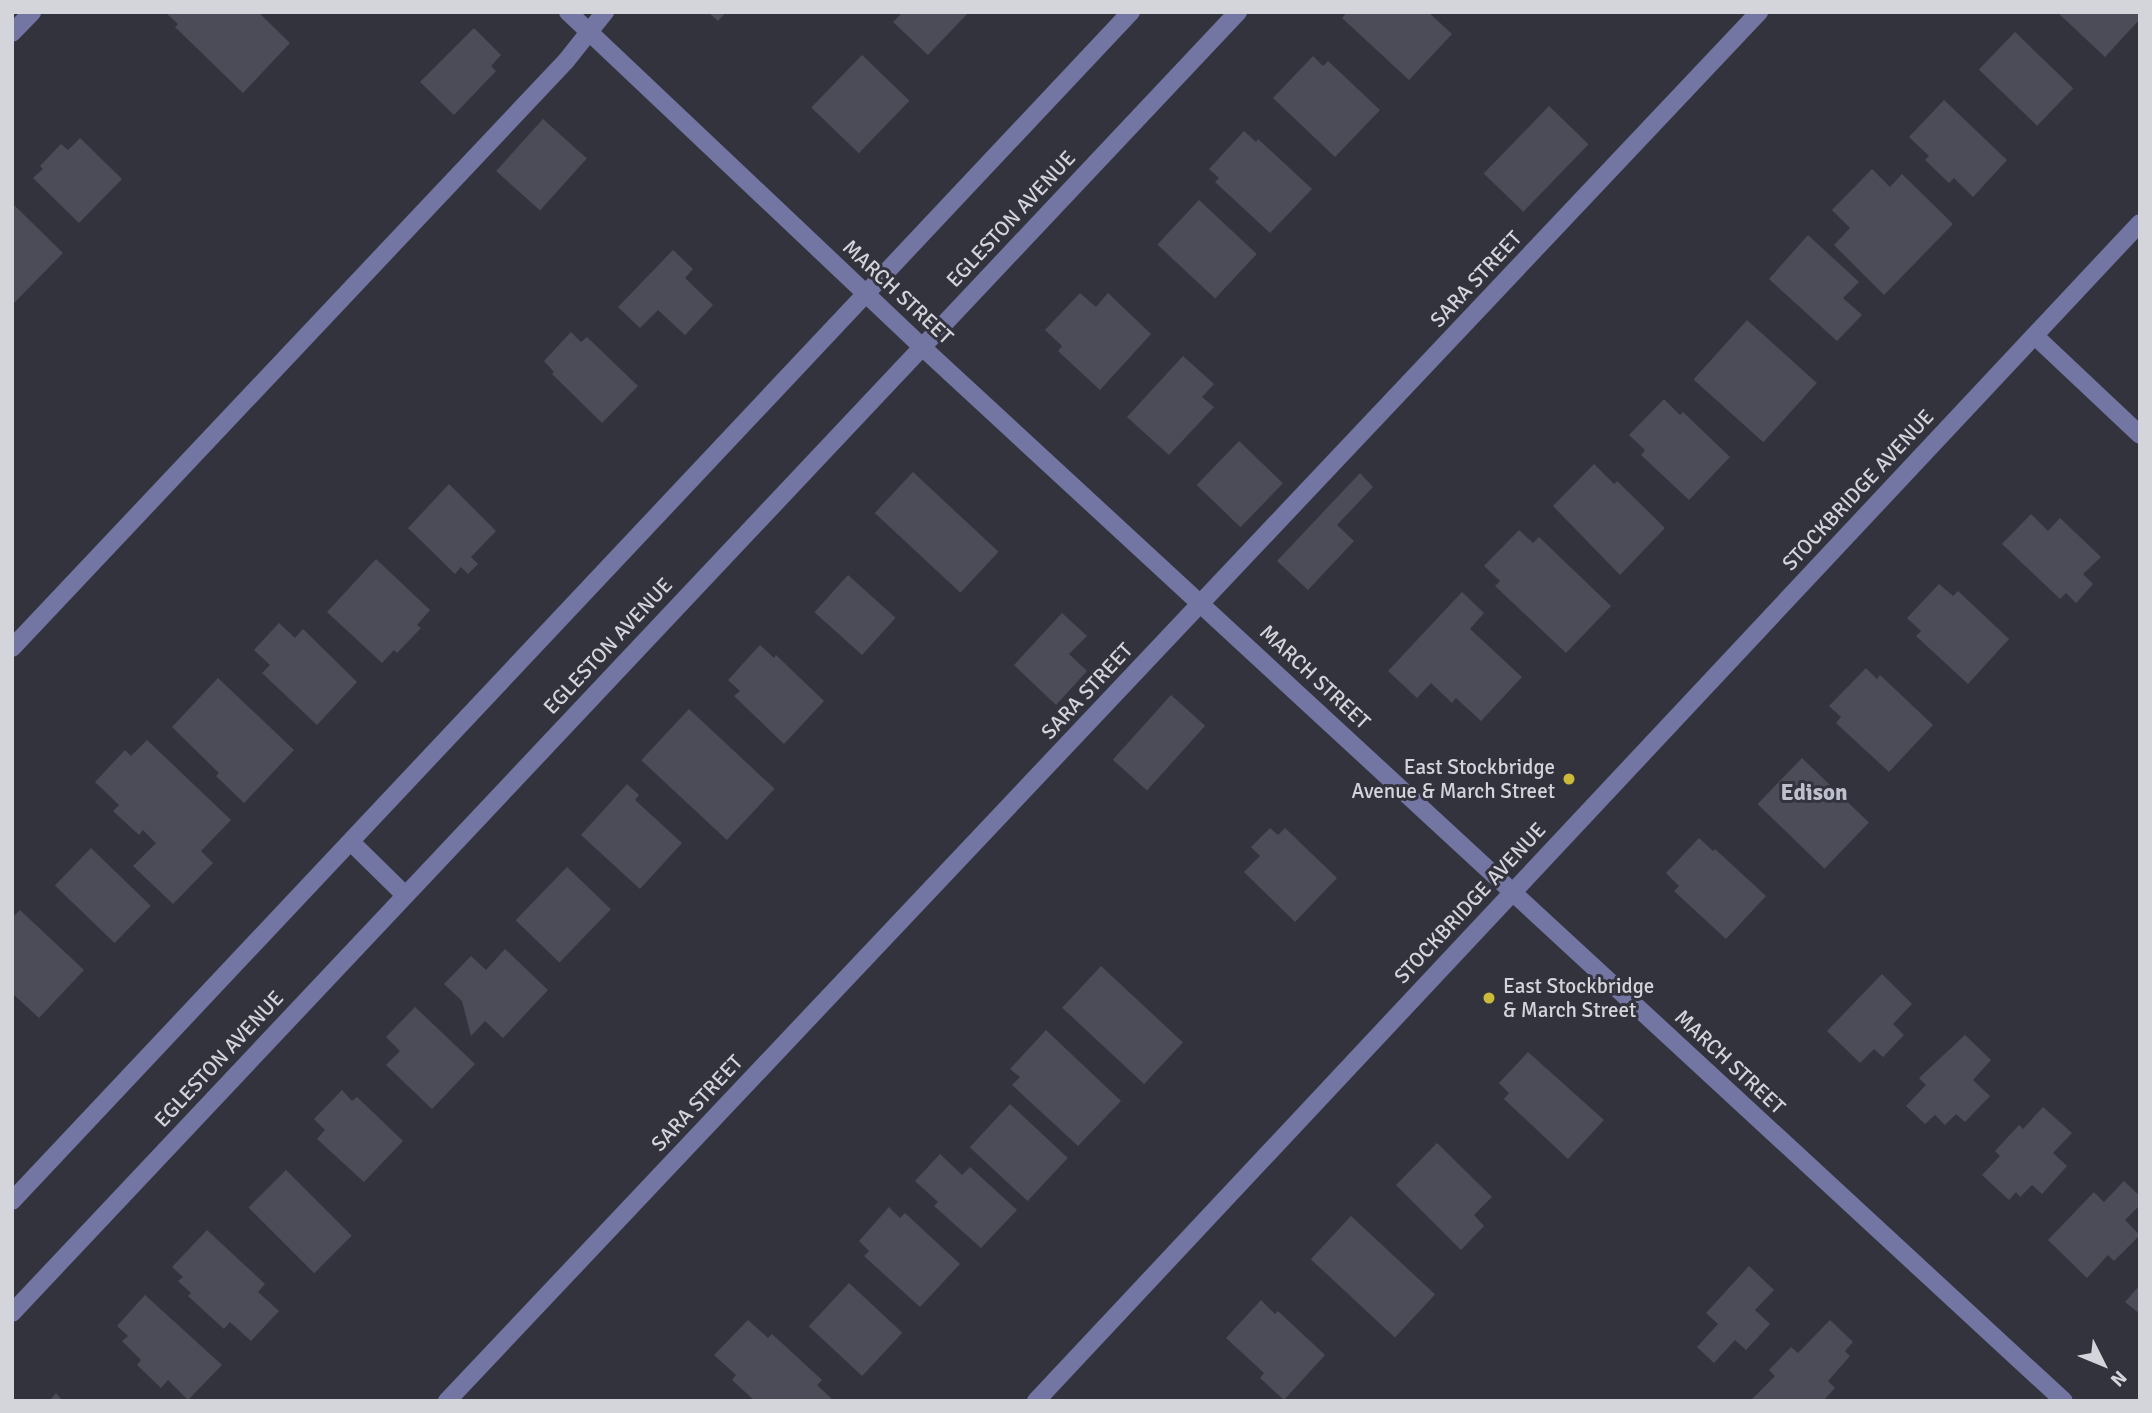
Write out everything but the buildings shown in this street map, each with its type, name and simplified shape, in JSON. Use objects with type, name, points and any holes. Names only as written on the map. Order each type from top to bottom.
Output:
[{"type":"street","points":[[12,33],[32,12]]},
{"type":"street","name":"MARCH STREET","points":[[568,12],[921,346],[2064,1401]]},
{"type":"street","points":[[12,648],[566,61],[605,12]]},
{"type":"street","points":[[12,1201],[1131,12]]},
{"type":"street","name":"EGLESTON AVENUE","points":[[12,1313],[1238,12]]},
{"type":"street","name":"SARA STREET","points":[[447,1401],[1759,12]]},
{"type":"street","name":"STOCKBRIDGE AVENUE","points":[[1036,1401],[2140,223]]},
{"type":"street","points":[[2035,336],[2140,435]]},
{"type":"street","points":[[351,842],[405,895]]},
{"type":"place","name":"East Stockbridge Avenue & March Street","points":[[1569,779]]},
{"type":"place","name":"East Stockbridge & March Street","points":[[1489,998]]},
{"type":"district","name":"Edison","points":[[1814,793]]}]
